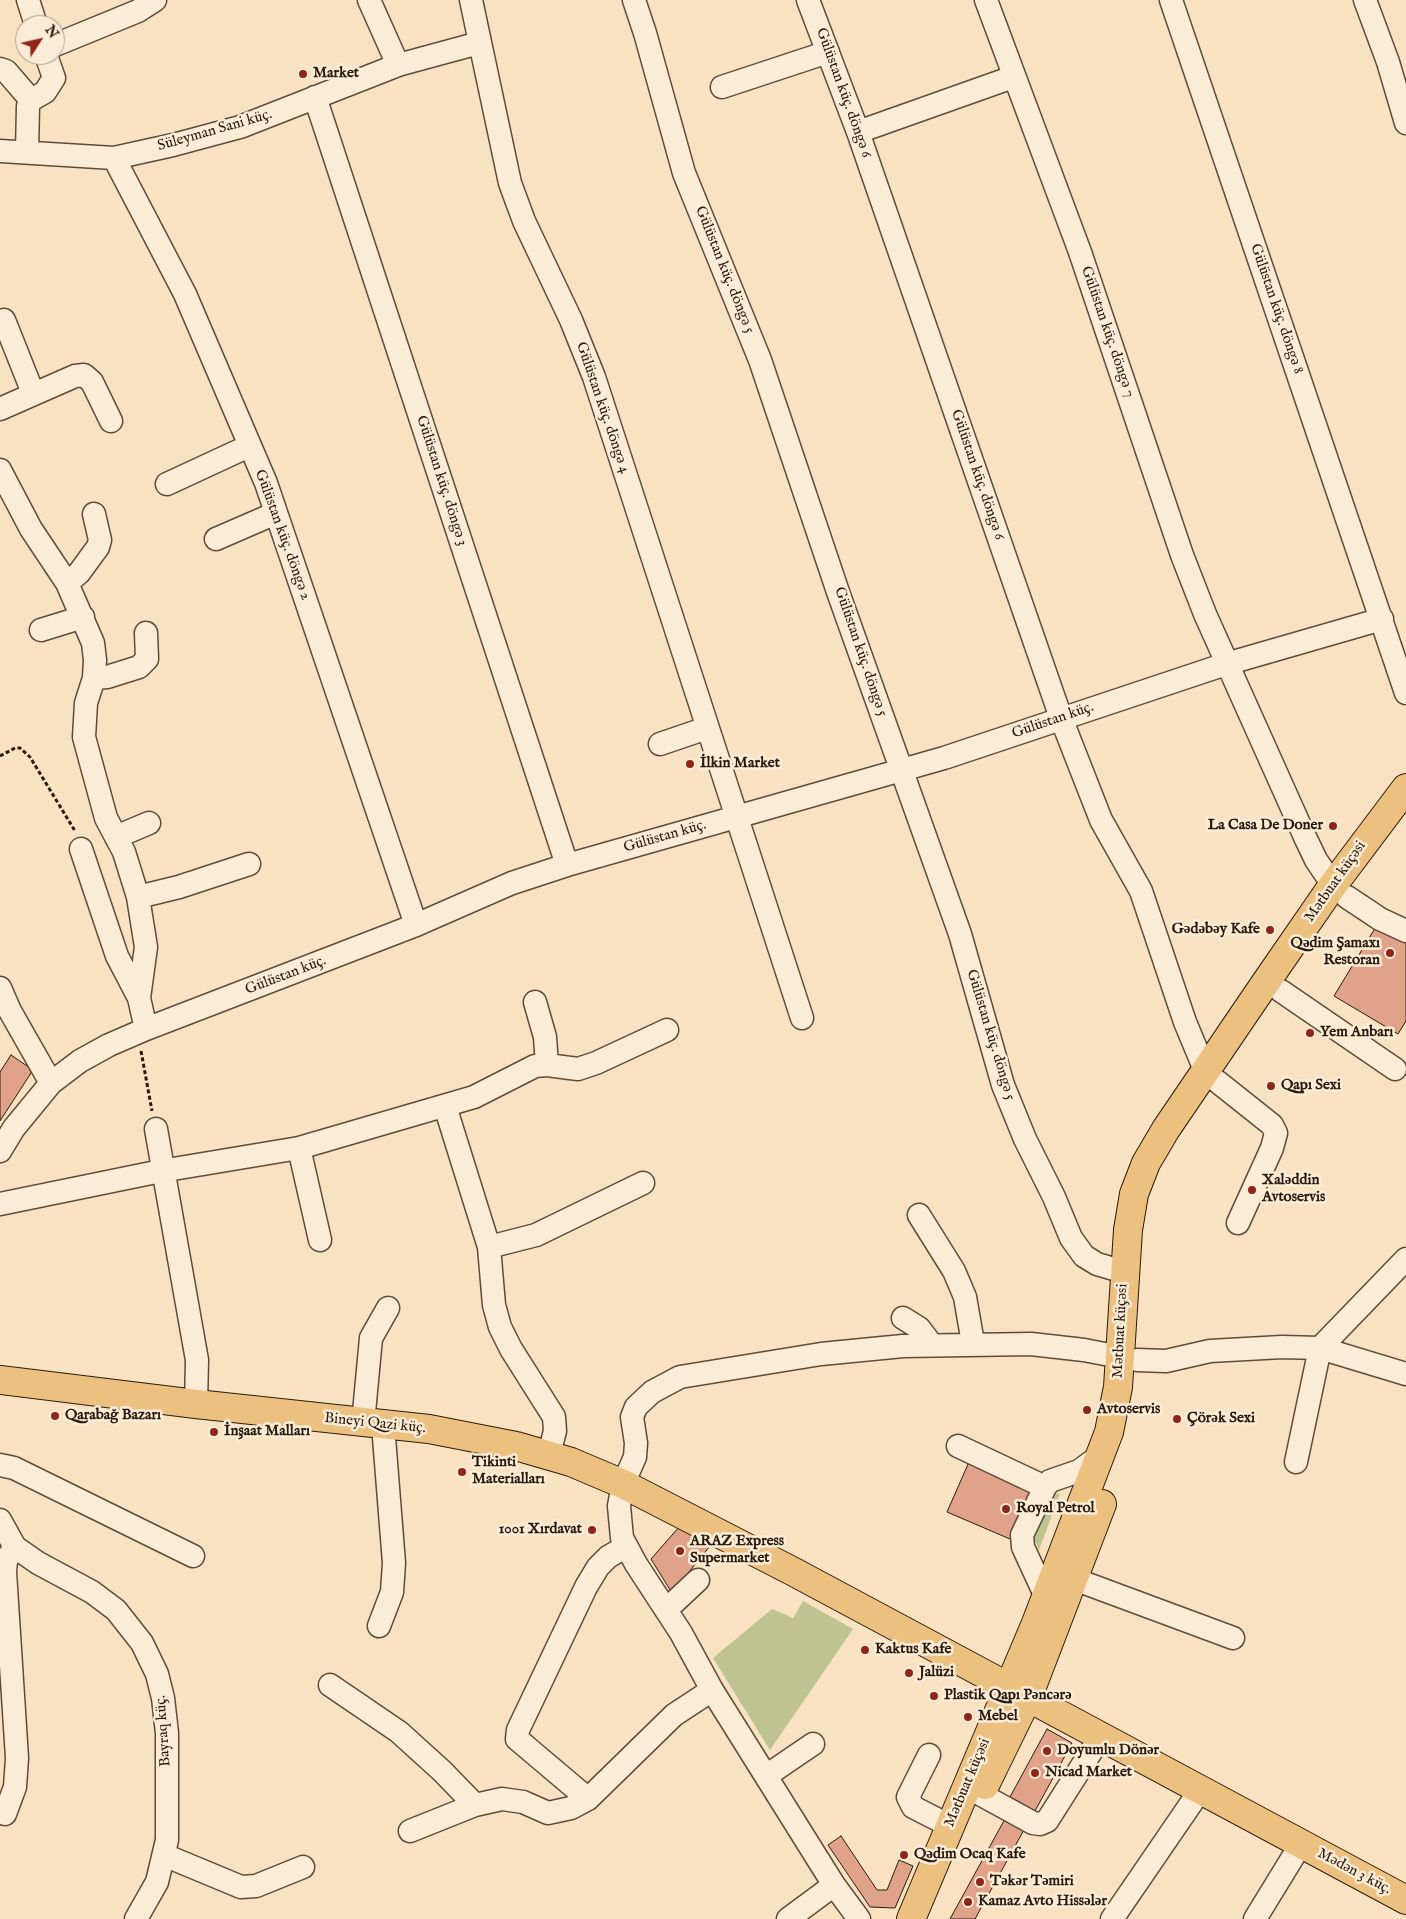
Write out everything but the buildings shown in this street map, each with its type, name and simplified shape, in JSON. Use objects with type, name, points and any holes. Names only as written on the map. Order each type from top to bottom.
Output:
[{"type":"main road","name":"Mətbuat küçəsi","points":[[913,1919],[950,1826],[1074,1579],[1126,1440],[1136,1392],[1129,1358],[1124,1272],[1134,1194],[1143,1171],[1166,1128],[1212,1076],[1340,891],[1406,788]]},
{"type":"main road","name":"Mətbuat küçəsi","points":[[1340,891],[1406,814]]},
{"type":"main road","name":"Mətbuat küçəsi","points":[[913,1919],[980,1794],[1018,1692],[1046,1597],[1101,1455],[1129,1358],[1151,1201],[1162,1171],[1212,1076]]},
{"type":"main road","name":"Bineyi Qazi küç.","points":[[0,1380],[469,1436],[549,1454],[623,1484],[1018,1692]]},
{"type":"main road","name":"Mədən 3 küç.","points":[[1018,1692],[1406,1900]]},
{"type":"street","points":[[28,0],[33,15]]},
{"type":"street","points":[[65,41],[138,11],[155,0]]},
{"type":"street","points":[[369,0],[398,65]]},
{"type":"street","name":"Gülüstan küç. döngə 4","points":[[471,0],[478,43],[510,183],[524,222],[571,320],[594,377],[735,817],[802,1018]]},
{"type":"street","name":"Gülüstan küç. döngə 5","points":[[634,0],[684,173],[760,360],[901,770],[960,934],[1003,1085],[1025,1139],[1054,1197],[1071,1238],[1084,1256],[1097,1264],[1124,1272]]},
{"type":"street","name":"Gülüstan küç. döngə 6","points":[[808,0],[858,132],[1061,718],[1101,820],[1140,892],[1185,1022],[1212,1076]]},
{"type":"street","name":"Gülüstan küç. döngə 7","points":[[986,0],[1080,252],[1182,555],[1226,664],[1312,852],[1340,891]]},
{"type":"street","name":"Gülüstan küç. döngə 8","points":[[1171,0],[1406,693]]},
{"type":"street","points":[[1365,0],[1388,62],[1406,123]]},
{"type":"street","name":"Süleyman Sani küç.","points":[[0,151],[114,158],[240,127],[398,65],[478,43]]},
{"type":"street","points":[[722,87],[828,52]]},
{"type":"street","points":[[27,152],[28,106],[31,100],[45,92],[54,78],[49,65]]},
{"type":"street","points":[[0,69],[6,71],[31,100]]},
{"type":"street","points":[[858,132],[1013,76]]},
{"type":"street","name":"Gülüstan küç. döngə 3","points":[[315,97],[567,865]]},
{"type":"street","name":"Gülüstan küç. döngə 2","points":[[114,158],[185,294],[276,513],[416,925]]},
{"type":"street","points":[[4,320],[33,393]]},
{"type":"street","points":[[0,409],[33,393],[75,376],[84,375],[92,382],[112,421]]},
{"type":"street","points":[[167,484],[249,446]]},
{"type":"street","points":[[0,470],[31,529],[68,583],[92,644],[95,660],[94,678],[86,703],[84,738],[104,812],[132,870],[138,897],[146,947],[138,998],[142,1031]]},
{"type":"street","points":[[216,539],[276,513]]},
{"type":"street","points":[[68,583],[79,573],[98,547],[100,540],[94,514]]},
{"type":"street","points":[[41,630],[83,618]]},
{"type":"street","name":"Gülüstan küç.","points":[[0,1151],[14,1128],[51,1083],[80,1061],[142,1031],[416,925],[512,883],[567,865],[901,770],[1226,664],[1382,619]]},
{"type":"street","points":[[94,678],[108,677],[139,666],[147,659],[146,633]]},
{"type":"street","points":[[660,744],[707,728]]},
{"type":"street","points":[[116,837],[149,823]]},
{"type":"street","points":[[81,849],[117,956],[138,998]]},
{"type":"street","points":[[138,897],[179,887],[249,864]]},
{"type":"street","points":[[1340,891],[1380,918],[1406,931]]},
{"type":"street","points":[[1274,987],[1395,1069]]},
{"type":"street","points":[[0,988],[5,1010],[51,1083]]},
{"type":"street","points":[[536,1002],[545,1037],[547,1065]]},
{"type":"street","points":[[0,1204],[161,1171],[299,1148],[474,1097],[524,1071],[547,1065],[578,1069],[596,1063],[666,1030]]},
{"type":"street","points":[[1212,1076],[1272,1125],[1276,1133],[1272,1148],[1238,1223]]},
{"type":"street","points":[[445,1106],[489,1247],[494,1305],[500,1327],[511,1349],[554,1417],[555,1431],[549,1454]]},
{"type":"street","points":[[156,1129],[161,1171],[197,1360],[196,1404]]},
{"type":"street","points":[[299,1148],[320,1240]]},
{"type":"street","points":[[489,1247],[536,1235],[643,1183]]},
{"type":"street","points":[[919,1215],[954,1271],[965,1297],[972,1343]]},
{"type":"street","points":[[1296,1462],[1320,1348],[1406,1259]]},
{"type":"street","points":[[380,1626],[392,1592],[394,1563],[373,1424],[371,1338],[388,1308]]},
{"type":"street","points":[[903,1318],[919,1328],[932,1345]]},
{"type":"street","points":[[860,1919],[834,1885],[712,1690],[667,1609],[625,1547],[620,1529],[619,1506],[623,1484],[635,1457],[636,1443],[632,1417],[636,1407],[646,1397],[669,1381],[705,1371],[821,1354],[972,1343],[1031,1344],[1084,1350],[1129,1358],[1166,1361],[1210,1351],[1282,1347],[1320,1348],[1406,1374]]},
{"type":"street","points":[[958,1446],[1045,1487]]},
{"type":"street","points":[[1046,1597],[1023,1547],[1022,1535],[1045,1487],[1050,1482],[1080,1471],[1101,1455]]},
{"type":"street","points":[[0,1465],[14,1468],[193,1556]]},
{"type":"street","name":"Bayraq küç.","points":[[0,1520],[14,1547],[38,1563],[92,1592],[116,1610],[142,1643],[156,1674],[163,1698],[167,1733],[166,1840],[157,1882],[136,1919]]},
{"type":"street","points":[[5,1814],[15,1787],[17,1758],[5,1572],[6,1560],[14,1547]]},
{"type":"street","points":[[588,1799],[518,1739],[518,1730],[586,1587],[598,1567],[608,1557],[625,1547]]},
{"type":"street","points":[[1074,1579],[1233,1638]]},
{"type":"street","points":[[667,1609],[698,1580]]},
{"type":"street","points":[[330,1685],[398,1732],[442,1771],[475,1805]]},
{"type":"street","points":[[410,1831],[475,1805],[502,1798],[512,1799],[548,1813],[571,1808],[588,1799],[674,1714],[712,1690]]},
{"type":"street","points":[[980,1794],[1033,1823],[1047,1822],[1101,1736]]},
{"type":"street","points":[[766,1776],[813,1744]]},
{"type":"street","points":[[929,1755],[908,1797],[913,1807],[950,1826]]},
{"type":"street","points":[[1112,1919],[1201,1789]]},
{"type":"street","points":[[1255,1919],[1301,1844]]},
{"type":"street","points":[[164,1855],[241,1887],[256,1886],[303,1867]]},
{"type":"street","points":[[788,1919],[834,1885]]},
{"type":"path","points":[[0,756],[15,748],[20,748],[30,757],[78,836],[81,849]]},
{"type":"path","points":[[142,1031],[156,1129]]},
{"type":"green space","points":[[1060,1493],[1039,1550],[1033,1536],[1048,1497]]},
{"type":"green space","points":[[803,1601],[853,1629],[770,1750],[713,1658],[772,1609],[793,1618]]},
{"type":"place","name":"Market","points":[[303,74]]},
{"type":"place","name":"İlkin Market","points":[[690,764]]},
{"type":"place","name":"La Casa De Doner","points":[[1333,826]]},
{"type":"place","name":"Gədəbəy Kafe","points":[[1270,930]]},
{"type":"place","name":"Qədim Şamaxı Restoran","points":[[1390,953]]},
{"type":"place","name":"Yem Anbarı","points":[[1310,1033]]},
{"type":"place","name":"Qapı Sexi","points":[[1271,1086]]},
{"type":"place","name":"Xaləddin Avtoservis","points":[[1252,1190]]},
{"type":"place","name":"Avtoservis","points":[[1087,1410]]},
{"type":"place","name":"Qarabağ Bazarı","points":[[55,1416]]},
{"type":"place","name":"Çörək Sexi","points":[[1177,1419]]},
{"type":"place","name":"İnşaat Malları","points":[[214,1432]]},
{"type":"place","name":"Tikinti Materialları","points":[[462,1472]]},
{"type":"place","name":"Royal Petrol","points":[[1006,1509]]},
{"type":"place","name":"1001 Xırdavat","points":[[592,1530]]},
{"type":"place","name":"ARAZ Express Supermarket","points":[[680,1551]]},
{"type":"place","name":"Kaktus Kafe","points":[[865,1650]]},
{"type":"place","name":"Jalüzi","points":[[909,1673]]},
{"type":"place","name":"Plastik Qapı Pəncərə","points":[[934,1696]]},
{"type":"place","name":"Mebel","points":[[968,1717]]},
{"type":"place","name":"Doyumlu Dönər","points":[[1047,1751]]},
{"type":"place","name":"Nicad Market","points":[[1035,1773]]},
{"type":"place","name":"Qədim Ocaq Kafe","points":[[904,1855]]},
{"type":"place","name":"Təkər Təmiri","points":[[980,1882]]},
{"type":"place","name":"Kamaz Avto Hissələr","points":[[968,1902]]}]
